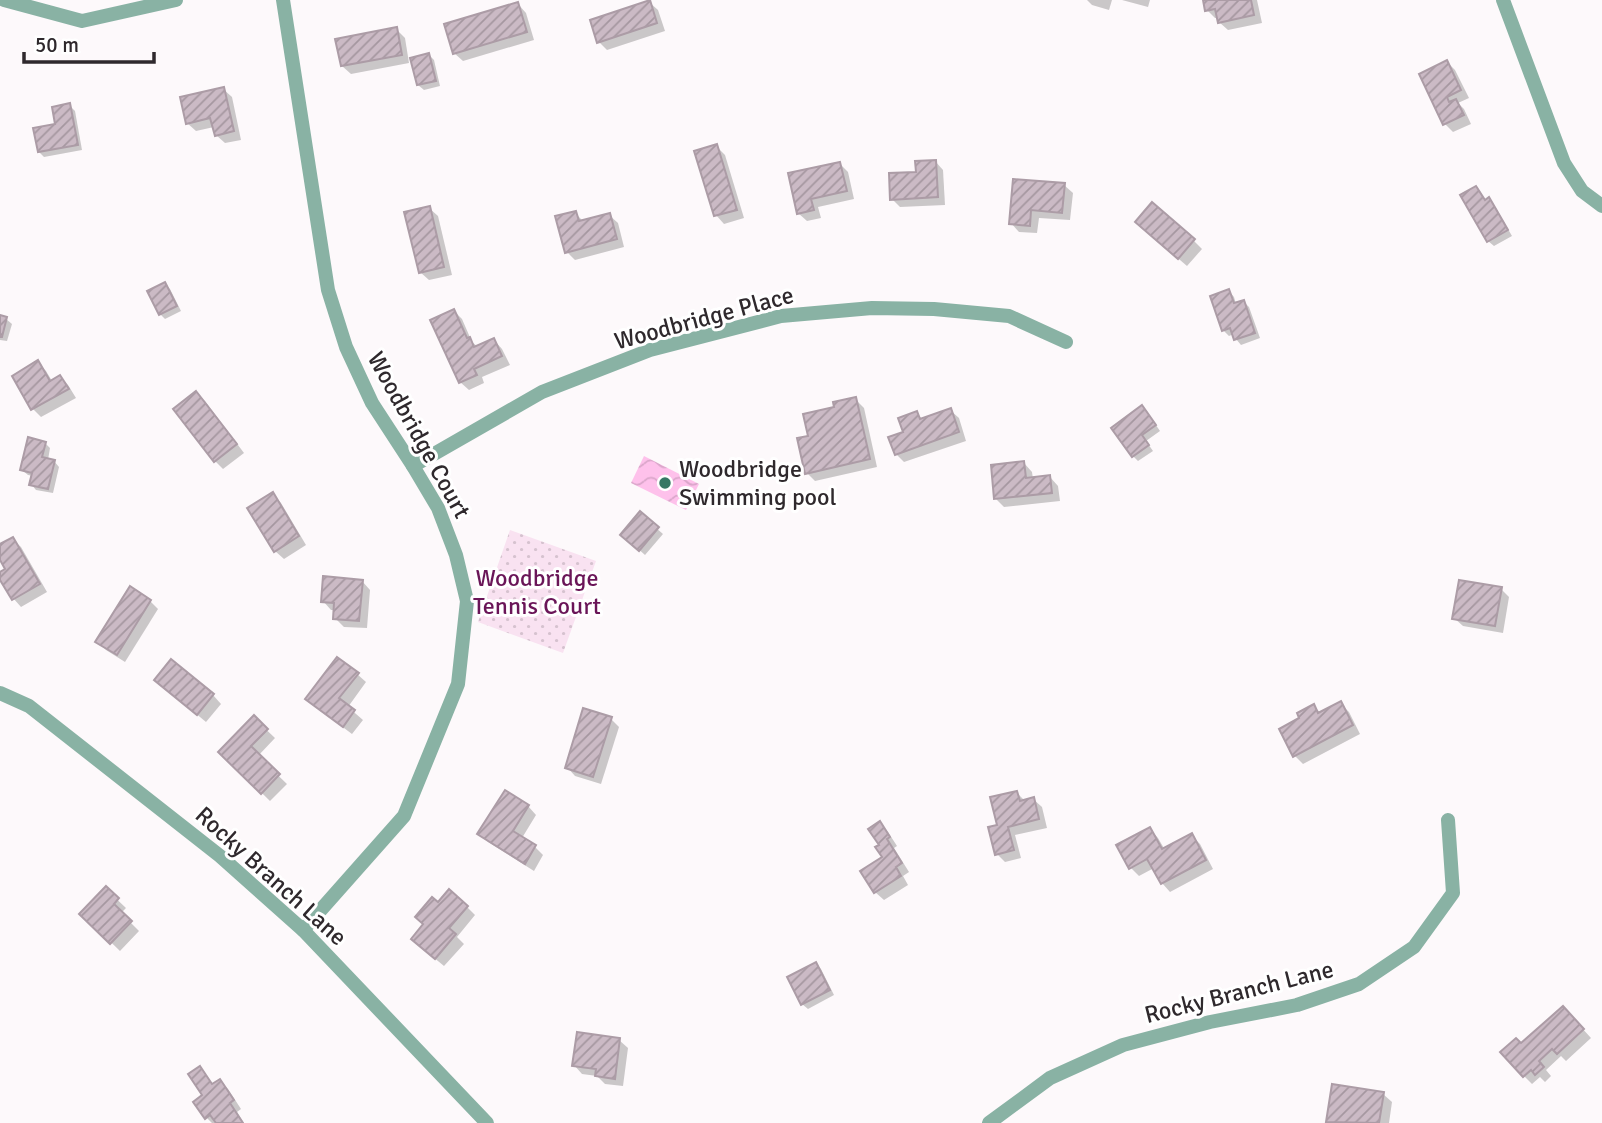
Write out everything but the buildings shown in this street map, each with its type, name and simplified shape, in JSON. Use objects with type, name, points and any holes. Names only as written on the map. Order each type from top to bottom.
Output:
[{"type":"street","points":[[5,0],[82,21],[176,0]]},
{"type":"street","name":"Woodbridge Court","points":[[283,0],[328,290],[346,347],[372,403],[438,508],[456,555],[467,601],[458,684],[404,816],[303,930]]},
{"type":"street","points":[[1503,0],[1564,163],[1582,191],[1602,206]]},
{"type":"street","name":"Woodbridge Place","points":[[413,466],[542,392],[650,350],[781,316],[872,308],[959,311],[1009,316],[1066,342]]},
{"type":"street","name":"Rocky Branch Lane","points":[[0,693],[29,706],[220,856],[303,930],[486,1123]]},
{"type":"street","name":"Rocky Branch Lane","points":[[989,1123],[1050,1078],[1123,1045],[1210,1022],[1297,1005],[1359,984],[1414,947],[1453,893],[1448,820]]},
{"type":"green space","name":"Woodbridge Tennis Court","points":[[510,530],[596,561],[563,653],[478,622]]},
{"type":"water","name":"Woodbridge Swimming pool","points":[[644,456],[699,484],[686,510],[631,483]]},
{"type":"place","name":"Woodbridge Swimming pool","points":[[665,483]]}]
